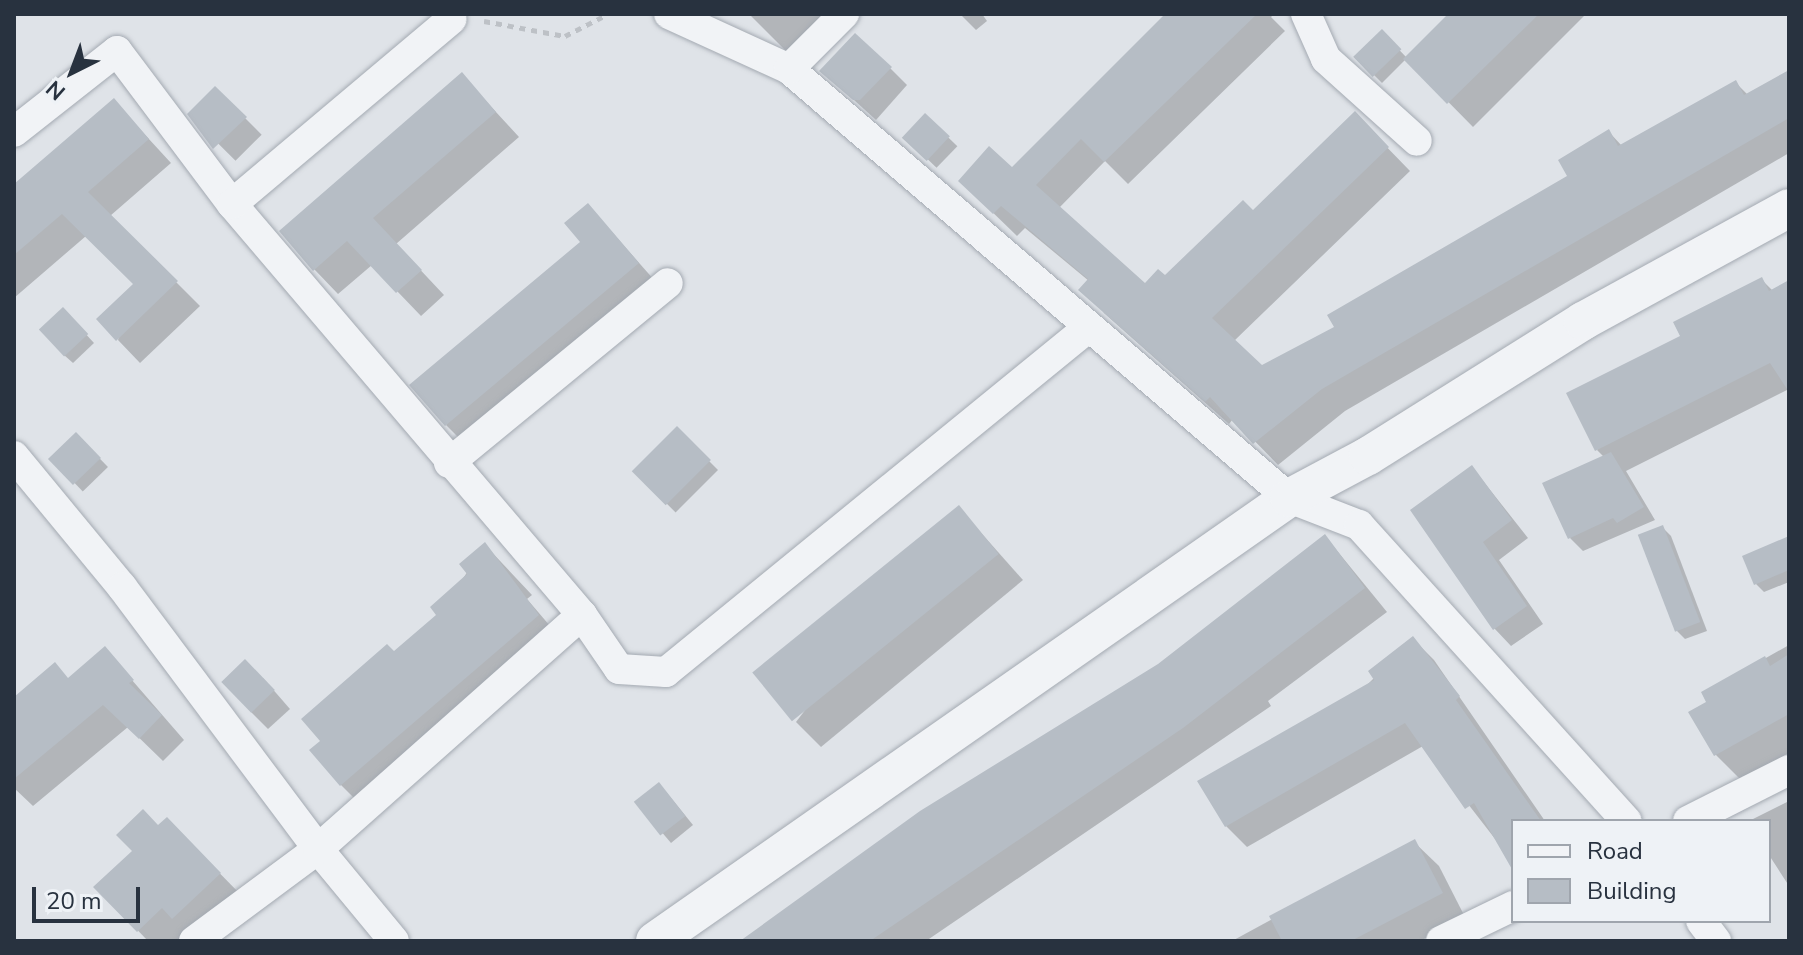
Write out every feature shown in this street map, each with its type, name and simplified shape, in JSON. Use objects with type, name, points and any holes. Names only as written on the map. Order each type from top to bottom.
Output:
[{"type":"street","points":[[669,14],[789,69],[1289,498],[1359,525],[1624,819]]},
{"type":"street","points":[[789,69],[844,14]]},
{"type":"street","points":[[1306,14],[1326,59],[1417,141]]},
{"type":"street","points":[[232,204],[452,19]]},
{"type":"street","points":[[14,132],[117,51],[232,204],[449,463],[582,615],[619,669],[666,672],[1089,327]]},
{"type":"street","points":[[655,941],[1289,498],[1368,456],[1583,321],[1789,208]]},
{"type":"street","points":[[449,463],[668,283]]},
{"type":"street","points":[[14,456],[131,599],[318,849],[394,941]]},
{"type":"street","points":[[194,941],[318,849],[582,615]]},
{"type":"street","points":[[1692,819],[1789,770]]},
{"type":"street","points":[[1441,941],[1511,907]]},
{"type":"street","points":[[1702,923],[1716,941]]},
{"type":"path","points":[[452,19],[497,21],[565,36],[608,14]]},
{"type":"building","points":[[1165,14],[1257,14],[1104,162],[1081,139],[1036,185],[1145,283],[1158,269],[1165,275],[1243,200],[1253,210],[1355,111],[1389,147],[1212,318],[1262,365],[1334,327],[1327,315],[1567,176],[1558,160],[1609,129],[1618,146],[1736,80],[1744,95],[1789,70],[1789,118],[1322,389],[1253,444],[1210,397],[1205,402],[1078,290],[1088,279],[1001,206],[993,214],[958,181],[989,146],[1012,167]]},
{"type":"building","points":[[1448,14],[1539,14],[1447,104],[1403,59]]},
{"type":"building","points":[[1382,29],[1401,49],[1373,77],[1353,57]]},
{"type":"building","points":[[855,33],[892,67],[860,100],[853,100],[819,71]]},
{"type":"building","points":[[462,72],[496,112],[373,218],[422,270],[396,293],[347,241],[313,271],[279,231]]},
{"type":"building","points":[[215,86],[247,117],[213,149],[187,114]]},
{"type":"building","points":[[114,98],[149,139],[88,192],[178,281],[116,341],[96,319],[133,284],[62,214],[14,255],[14,184]]},
{"type":"building","points":[[925,113],[950,136],[927,161],[902,138]]},
{"type":"building","points":[[588,203],[639,263],[445,426],[409,385],[580,242],[564,223]]},
{"type":"building","points":[[1762,277],[1769,291],[1789,280],[1789,392],[1770,363],[1595,451],[1566,393],[1680,336],[1673,322]]},
{"type":"building","points":[[63,307],[88,334],[64,357],[39,330]]},
{"type":"building","points":[[677,426],[711,460],[666,505],[632,471]]},
{"type":"building","points":[[76,432],[101,458],[73,485],[48,459]]},
{"type":"building","points":[[1611,452],[1644,507],[1617,523],[1613,518],[1568,539],[1542,483]]},
{"type":"building","points":[[1472,465],[1512,520],[1483,542],[1527,606],[1493,630],[1410,510]]},
{"type":"building","points":[[959,505],[999,554],[792,721],[752,672]]},
{"type":"building","points":[[1663,525],[1700,622],[1675,632],[1638,535]]},
{"type":"building","points":[[1325,534],[1365,588],[1183,728],[870,941],[740,941],[920,811],[1158,664]]},
{"type":"building","points":[[1789,536],[1789,570],[1754,585],[1742,556]]},
{"type":"building","points":[[485,542],[539,615],[340,786],[309,750],[320,741],[301,719],[387,644],[394,651],[436,615],[430,607],[467,574],[459,564]]},
{"type":"building","points":[[1413,636],[1460,696],[1456,700],[1540,819],[1511,819],[1511,868],[1474,803],[1465,809],[1405,723],[1225,827],[1197,781],[1374,680],[1368,671]]},
{"type":"building","points":[[105,646],[134,680],[129,683],[162,715],[139,739],[103,705],[14,779],[14,697],[55,662],[68,678]]},
{"type":"building","points":[[1789,654],[1789,714],[1714,756],[1688,712],[1706,702],[1701,692],[1765,656],[1770,666]]},
{"type":"building","points":[[245,659],[275,690],[251,713],[221,682]]},
{"type":"building","points":[[659,782],[685,816],[660,836],[634,802]]},
{"type":"building","points":[[143,809],[158,825],[167,817],[221,873],[172,919],[162,908],[137,932],[93,887],[132,851],[116,835]]},
{"type":"building","points":[[1415,839],[1443,893],[1351,941],[1282,941],[1269,916]]}]
